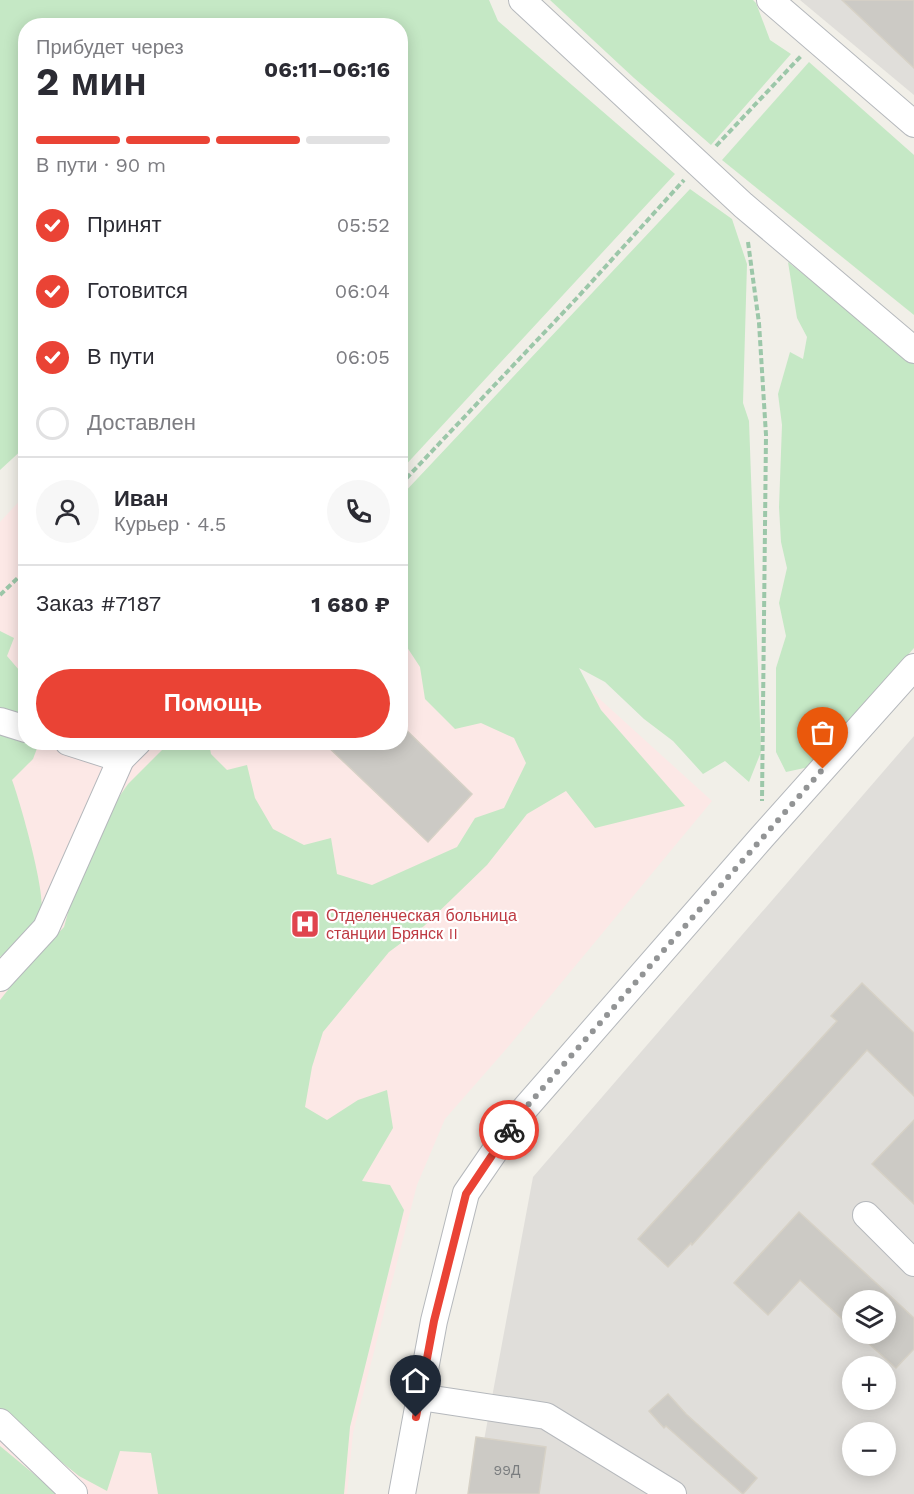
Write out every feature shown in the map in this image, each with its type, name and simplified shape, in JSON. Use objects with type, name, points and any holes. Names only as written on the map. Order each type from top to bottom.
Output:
[{"type":"street","points":[[522,0],[744,205],[914,350]]},
{"type":"street","points":[[770,0],[914,124]]},
{"type":"street","points":[[402,1494],[434,1321],[466,1194],[521,1113],[914,667]]},
{"type":"street","points":[[0,721],[18,727]]},
{"type":"street","points":[[0,978],[46,928],[130,751]]},
{"type":"street","points":[[866,1215],[914,1263]]},
{"type":"street","points":[[420,1397],[546,1416],[673,1494]]},
{"type":"street","points":[[0,1422],[74,1492],[72,1494]]},
{"type":"path","points":[[408,477],[578,298],[699,164],[816,40]]},
{"type":"path","points":[[744,205],[759,323],[766,435],[762,837]]},
{"type":"path","points":[[0,595],[18,578]]},
{"type":"shaded area","points":[[800,0],[914,0],[914,95]]},
{"type":"shaded area","name":"Отделенческая больница станции Брянск II","points":[[18,503],[18,750],[408,750],[408,610],[593,693],[712,801],[508,1047],[445,1119],[417,1185],[353,1433],[347,1494],[0,1494],[0,522]]},
{"type":"shaded area","points":[[914,736],[914,1494],[474,1494],[533,1177]]},
{"type":"green space","points":[[0,0],[489,0],[498,21],[675,174],[408,462],[408,18],[18,18],[18,453],[0,470]]},
{"type":"green space","points":[[550,0],[753,0],[770,40],[791,54],[711,145]]},
{"type":"green space","points":[[809,62],[914,155],[914,315],[722,160]]},
{"type":"green space","name":"Отделенческая больница станции Брянск II","points":[[690,189],[732,219],[747,264],[743,403],[749,421],[761,752],[749,782],[725,761],[703,774],[673,741],[644,719],[605,682],[579,668],[601,710],[685,806],[595,828],[566,791],[527,814],[487,865],[424,926],[389,952],[323,1032],[312,1067],[305,1107],[327,1120],[358,1100],[387,1090],[393,1128],[362,1181],[390,1185],[404,1210],[350,1427],[344,1494],[158,1494],[151,1453],[120,1451],[107,1491],[79,1476],[0,1413],[0,1000],[26,967],[64,927],[77,880],[98,827],[128,784],[162,750],[210,750],[211,754],[227,770],[247,765],[255,798],[273,829],[304,845],[331,838],[337,874],[372,885],[457,847],[475,818],[504,808],[526,763],[514,738],[481,723],[455,729],[425,699],[420,667],[408,649],[408,489]]},
{"type":"green space","points":[[788,262],[914,362],[914,648],[809,767],[786,772],[776,752],[776,668],[786,636],[779,603],[787,568],[781,542],[779,507],[782,425],[778,394],[790,352],[803,359],[807,337],[797,318]]},
{"type":"green space","points":[[0,631],[14,638],[7,656],[18,669],[18,750],[36,750],[33,759],[12,780],[32,848],[42,903],[41,913],[34,927],[0,957]]},
{"type":"green space","points":[[0,1446],[58,1494],[0,1494]]},
{"type":"building","points":[[842,0],[914,0],[914,68]]},
{"type":"building","points":[[408,732],[472,794],[428,842],[331,750],[408,750]]},
{"type":"building","points":[[862,983],[914,1033],[914,1096],[867,1050],[692,1245],[691,1243],[668,1267],[638,1239],[837,1021],[831,1016]]},
{"type":"building","points":[[914,1120],[914,1204],[872,1164]]},
{"type":"building","points":[[799,1212],[884,1290],[842,1290],[842,1319],[800,1280],[768,1315],[734,1283]]},
{"type":"building","points":[[896,1301],[914,1318],[914,1349],[896,1368],[896,1356],[883,1356],[869,1344],[896,1344]]},
{"type":"building","points":[[668,1394],[686,1414],[757,1478],[743,1494],[666,1426],[664,1428],[649,1411]]},
{"type":"building","points":[[476,1437],[546,1447],[539,1494],[468,1494]]},
{"type":"way so far","points":[[509,1130],[521,1113],[823,769]]},
{"type":"place","name":"Отделенческая больница станции Брянск II","points":[[305,924]]},
{"type":"route","points":[[416,1417],[434,1321],[466,1194],[509,1130]]}]
